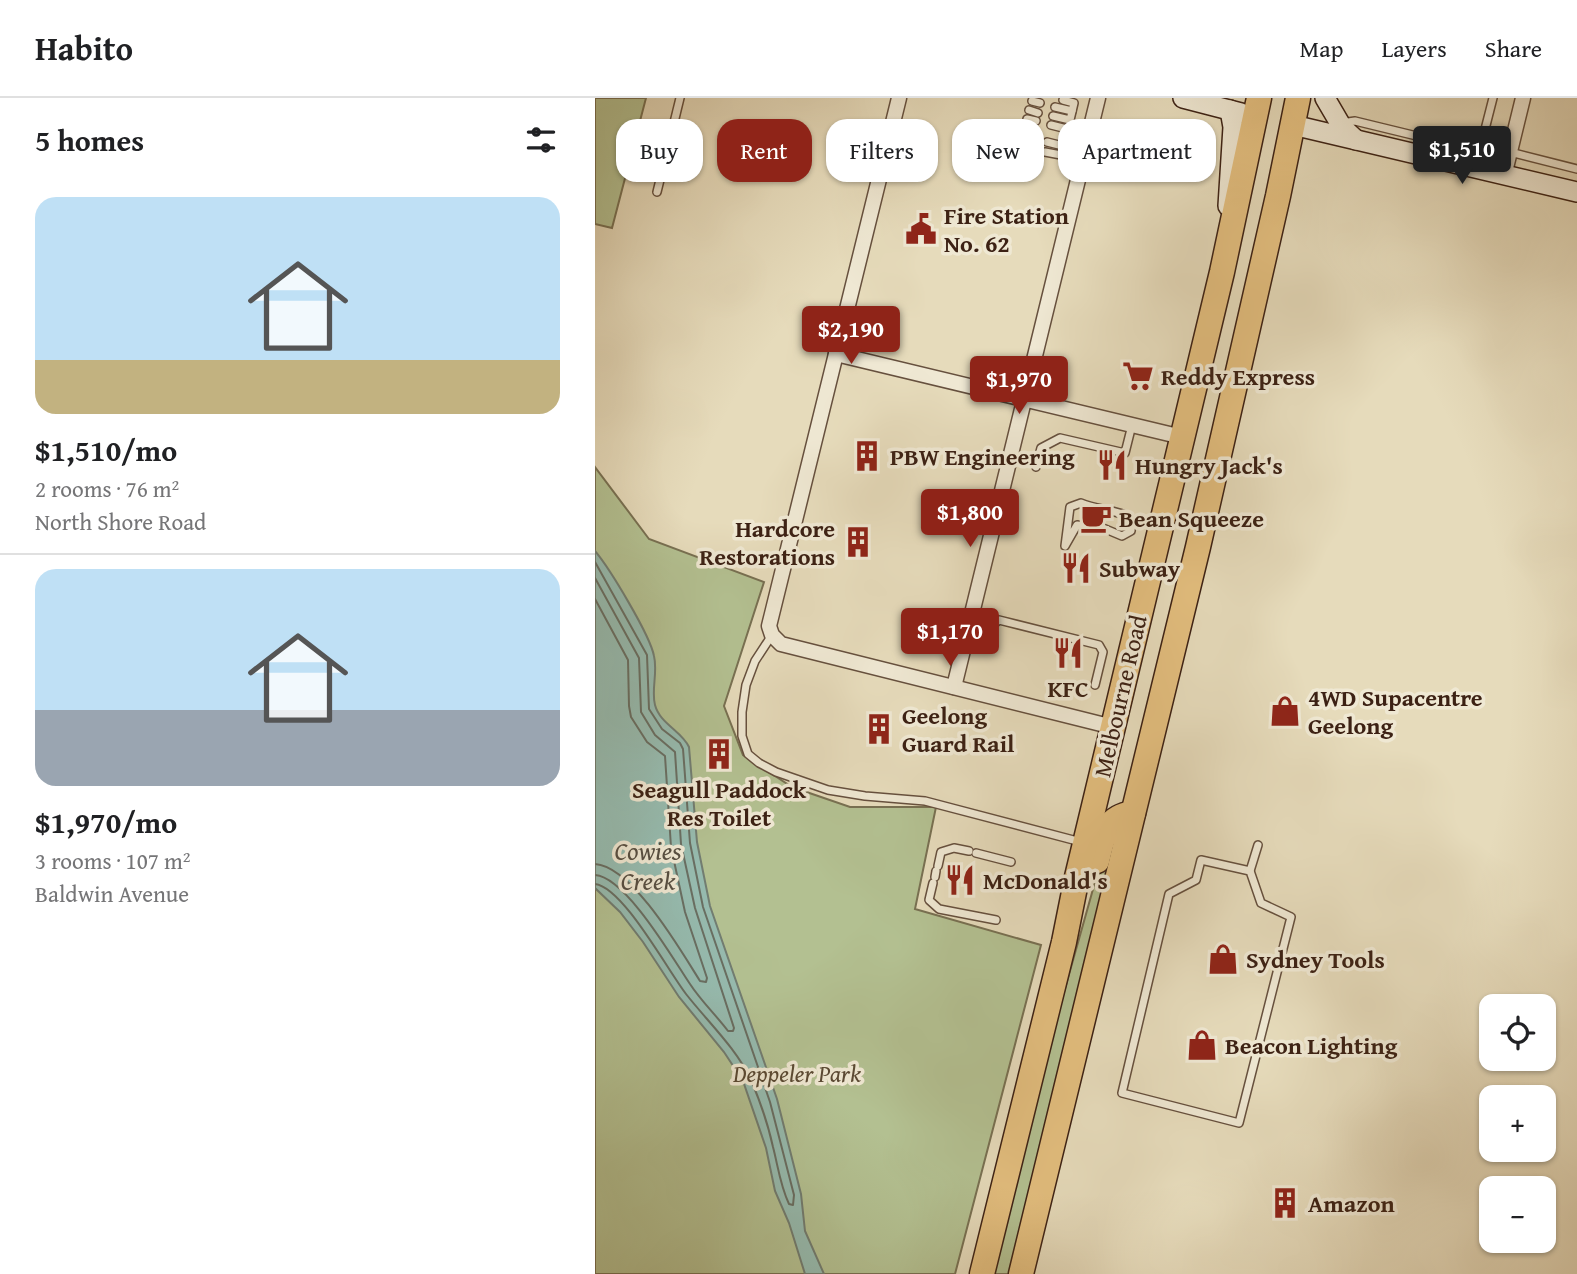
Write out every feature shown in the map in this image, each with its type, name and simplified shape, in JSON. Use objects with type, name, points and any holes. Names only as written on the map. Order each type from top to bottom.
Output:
[{"type":"highway","name":"Melbourne Road","points":[[1021,1274],[1198,547],[1298,98]]},
{"type":"highway","name":"Melbourne Road","points":[[982,1274],[1064,942],[1085,843],[1226,251],[1257,107]]},
{"type":"highway","points":[[1257,107],[1293,125]]},
{"type":"highway","points":[[1064,942],[1088,896],[1107,828],[1121,815],[1133,813]]},
{"type":"main road","points":[[1183,98],[1257,107]]},
{"type":"main road","points":[[1325,98],[1340,124],[1356,140]]},
{"type":"main road","points":[[1226,251],[1232,104]]},
{"type":"main road","points":[[1293,125],[1577,192]]},
{"type":"street","points":[[899,98],[769,626],[772,635],[781,644],[1113,727]]},
{"type":"street","points":[[954,687],[1098,98]]},
{"type":"street","points":[[1504,176],[1523,98]]},
{"type":"street","points":[[836,354],[1182,437]]},
{"type":"lane","points":[[657,192],[680,98]]},
{"type":"lane","points":[[1480,149],[1493,98]]},
{"type":"lane","points":[[1053,116],[1070,120],[1074,103],[1063,100]]},
{"type":"lane","points":[[1032,101],[1040,103]]},
{"type":"lane","points":[[1055,107],[1072,111]]},
{"type":"lane","points":[[1027,119],[1037,117],[1029,110]]},
{"type":"lane","points":[[1321,132],[1355,121],[1466,148],[1510,151],[1577,169]]},
{"type":"lane","points":[[1051,125],[1058,127]]},
{"type":"lane","points":[[1047,142],[1058,145]]},
{"type":"lane","points":[[1045,152],[1058,154]]},
{"type":"lane","points":[[1036,467],[1041,448],[1060,439],[1125,453],[1132,425]]},
{"type":"lane","points":[[1081,503],[1100,510],[1124,513],[1132,519],[1131,531],[1122,536],[1103,528],[1076,524],[1065,546],[1070,507],[1081,503]]},
{"type":"lane","points":[[989,638],[993,625],[999,620],[1099,645],[1103,652],[1095,685]]},
{"type":"lane","points":[[772,635],[755,661],[746,685],[742,736],[748,754],[776,772],[828,790],[925,801],[1085,843]]},
{"type":"lane","points":[[1251,871],[1201,860],[1196,880],[1169,894],[1122,1093],[1239,1123],[1291,917],[1261,903],[1251,871],[1258,845]]},
{"type":"lane","points":[[996,920],[939,909],[929,900],[941,852],[954,848],[1011,862]]},
{"type":"green space","points":[[595,98],[646,98],[641,119],[616,119],[616,182],[624,182],[612,228],[595,224]]},
{"type":"green space","name":"Deppeler Park","points":[[595,467],[649,539],[764,582],[724,706],[743,755],[792,787],[850,807],[936,807],[915,909],[1041,945],[955,1274],[595,1274]]},
{"type":"green space","points":[[1120,826],[1011,1274],[994,1274],[1059,1010],[1106,843]]},
{"type":"water","name":"Cowies Creek","points":[[595,551],[629,602],[651,646],[655,662],[654,699],[658,712],[689,747],[697,842],[710,906],[777,1099],[801,1194],[805,1231],[824,1274],[805,1274],[789,1223],[775,1191],[766,1148],[743,1081],[724,1052],[679,997],[620,912],[595,888]]},
{"type":"place","name":"Fire Station No. 62","points":[[921,229]]},
{"type":"place","name":"Reddy Express","points":[[1138,376]]},
{"type":"place","name":"PBW Engineering","points":[[867,456]]},
{"type":"place","name":"Hungry Jack's","points":[[1112,465]]},
{"type":"place","name":"Bean Squeeze","points":[[1096,518]]},
{"type":"place","name":"Hardcore Restorations","points":[[858,542]]},
{"type":"place","name":"Subway","points":[[1076,568]]},
{"type":"place","name":"KFC","points":[[1068,653]]},
{"type":"place","name":"4WD Supacentre Geelong","points":[[1285,711]]},
{"type":"place","name":"Geelong Guard Rail","points":[[879,729]]},
{"type":"place","name":"Seagull Paddock Res Toilet","points":[[719,754]]},
{"type":"place","name":"McDonald's","points":[[960,880]]},
{"type":"place","name":"Sydney Tools","points":[[1223,959]]},
{"type":"place","name":"Beacon Lighting","points":[[1202,1045]]},
{"type":"place","name":"Amazon","points":[[1285,1203]]}]
